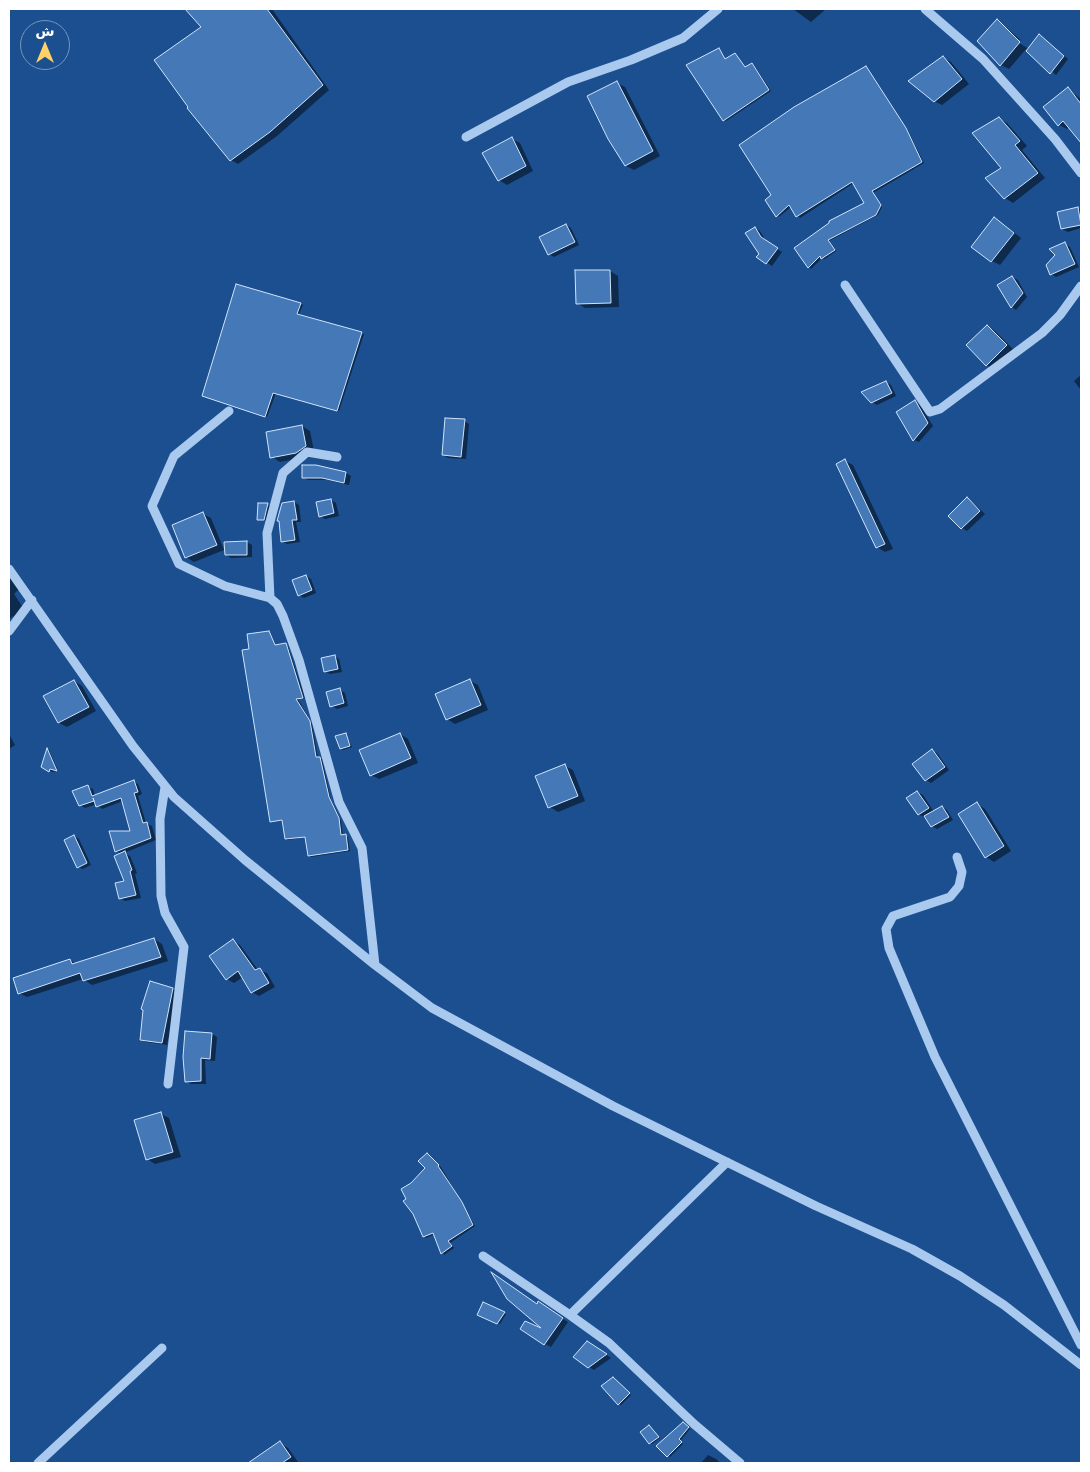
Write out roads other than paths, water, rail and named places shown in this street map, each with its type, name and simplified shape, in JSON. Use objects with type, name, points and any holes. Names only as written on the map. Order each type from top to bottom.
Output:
[{"type":"street","points":[[466,136],[568,82],[632,60],[683,38],[718,9]]},
{"type":"street","points":[[925,9],[983,59],[1055,139],[1081,173]]},
{"type":"street","points":[[845,285],[930,412],[940,409],[1042,333],[1060,315],[1081,286]]},
{"type":"street","points":[[229,412],[174,456],[152,506],[179,564],[225,586],[270,598],[277,604],[283,616],[299,660],[339,802],[362,848],[375,965]]},
{"type":"street","points":[[270,598],[267,533],[283,473],[307,452],[337,458]]},
{"type":"street","points":[[9,569],[133,746],[165,787],[245,860],[375,965],[432,1008],[613,1106],[912,1249],[960,1276],[1004,1305],[1081,1365]]},
{"type":"street","points":[[9,631],[32,600]]},
{"type":"street","points":[[165,787],[160,819],[161,896],[165,913],[184,947],[168,1084]]},
{"type":"street","points":[[957,857],[962,872],[959,886],[950,897],[893,916],[886,929],[889,948],[935,1057],[1081,1345]]},
{"type":"street","points":[[570,1315],[727,1162]]},
{"type":"street","points":[[483,1256],[609,1343],[694,1424],[740,1463]]},
{"type":"street","points":[[38,1463],[162,1348]]}]
